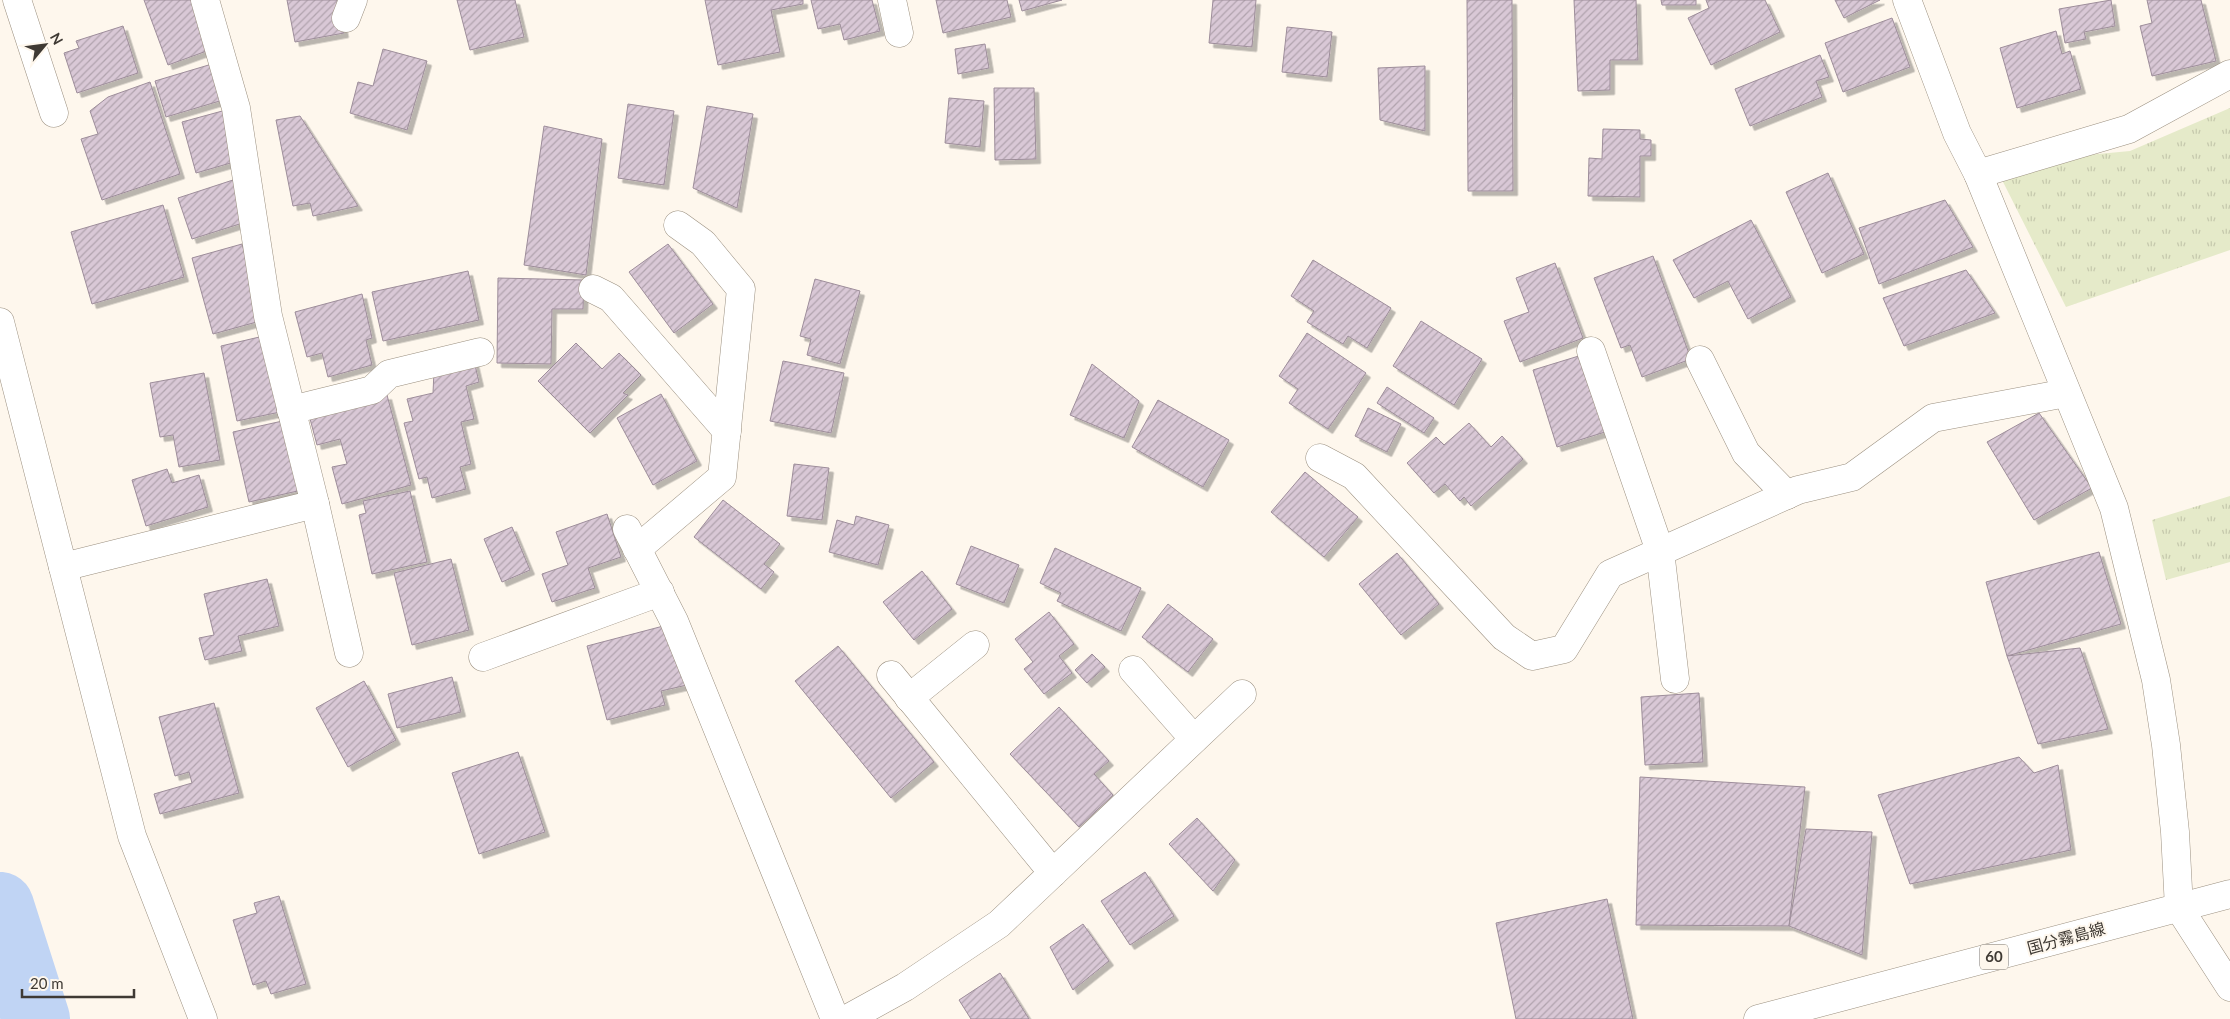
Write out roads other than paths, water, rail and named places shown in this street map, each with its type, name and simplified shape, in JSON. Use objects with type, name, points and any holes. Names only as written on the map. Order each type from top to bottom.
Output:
[{"type":"street","points":[[0,10],[12,0]]},
{"type":"street","points":[[17,0],[54,113]]},
{"type":"street","points":[[205,0],[236,108],[268,316],[315,504],[349,653]]},
{"type":"street","points":[[892,0],[898,33]]},
{"type":"street","points":[[1907,0],[1958,133],[1978,174],[2114,508],[2156,680],[2166,745],[2175,832],[2179,908],[2230,987]]},
{"type":"street","points":[[1978,174],[2129,128],[2230,74]]},
{"type":"street","points":[[678,225],[704,243],[741,289],[722,477],[632,539],[678,630],[836,1019]]},
{"type":"street","points":[[593,288],[611,298],[727,431]]},
{"type":"street","points":[[0,322],[132,836],[203,1019]]},
{"type":"street","points":[[1591,351],[1660,551],[1675,680]]},
{"type":"street","points":[[291,410],[372,390],[389,374],[480,352]]},
{"type":"street","points":[[1700,360],[1746,453],[1787,495]]},
{"type":"street","points":[[1320,458],[1354,476],[1504,637],[1532,656],[1564,649],[1610,574],[1798,490],[1852,477],[1933,418],[2066,393]]},
{"type":"street","points":[[63,567],[315,504]]},
{"type":"street","points":[[483,657],[660,592]]},
{"type":"street","points":[[909,698],[975,645]]},
{"type":"street","points":[[1133,670],[1194,739]]},
{"type":"street","points":[[891,675],[1053,873]]},
{"type":"street","points":[[847,1019],[905,987],[999,924],[1242,694]]},
{"type":"street","name":"国分霧島線","points":[[1758,1019],[2230,894]]},
{"type":"waterway","points":[[0,906],[36,1019]]}]
